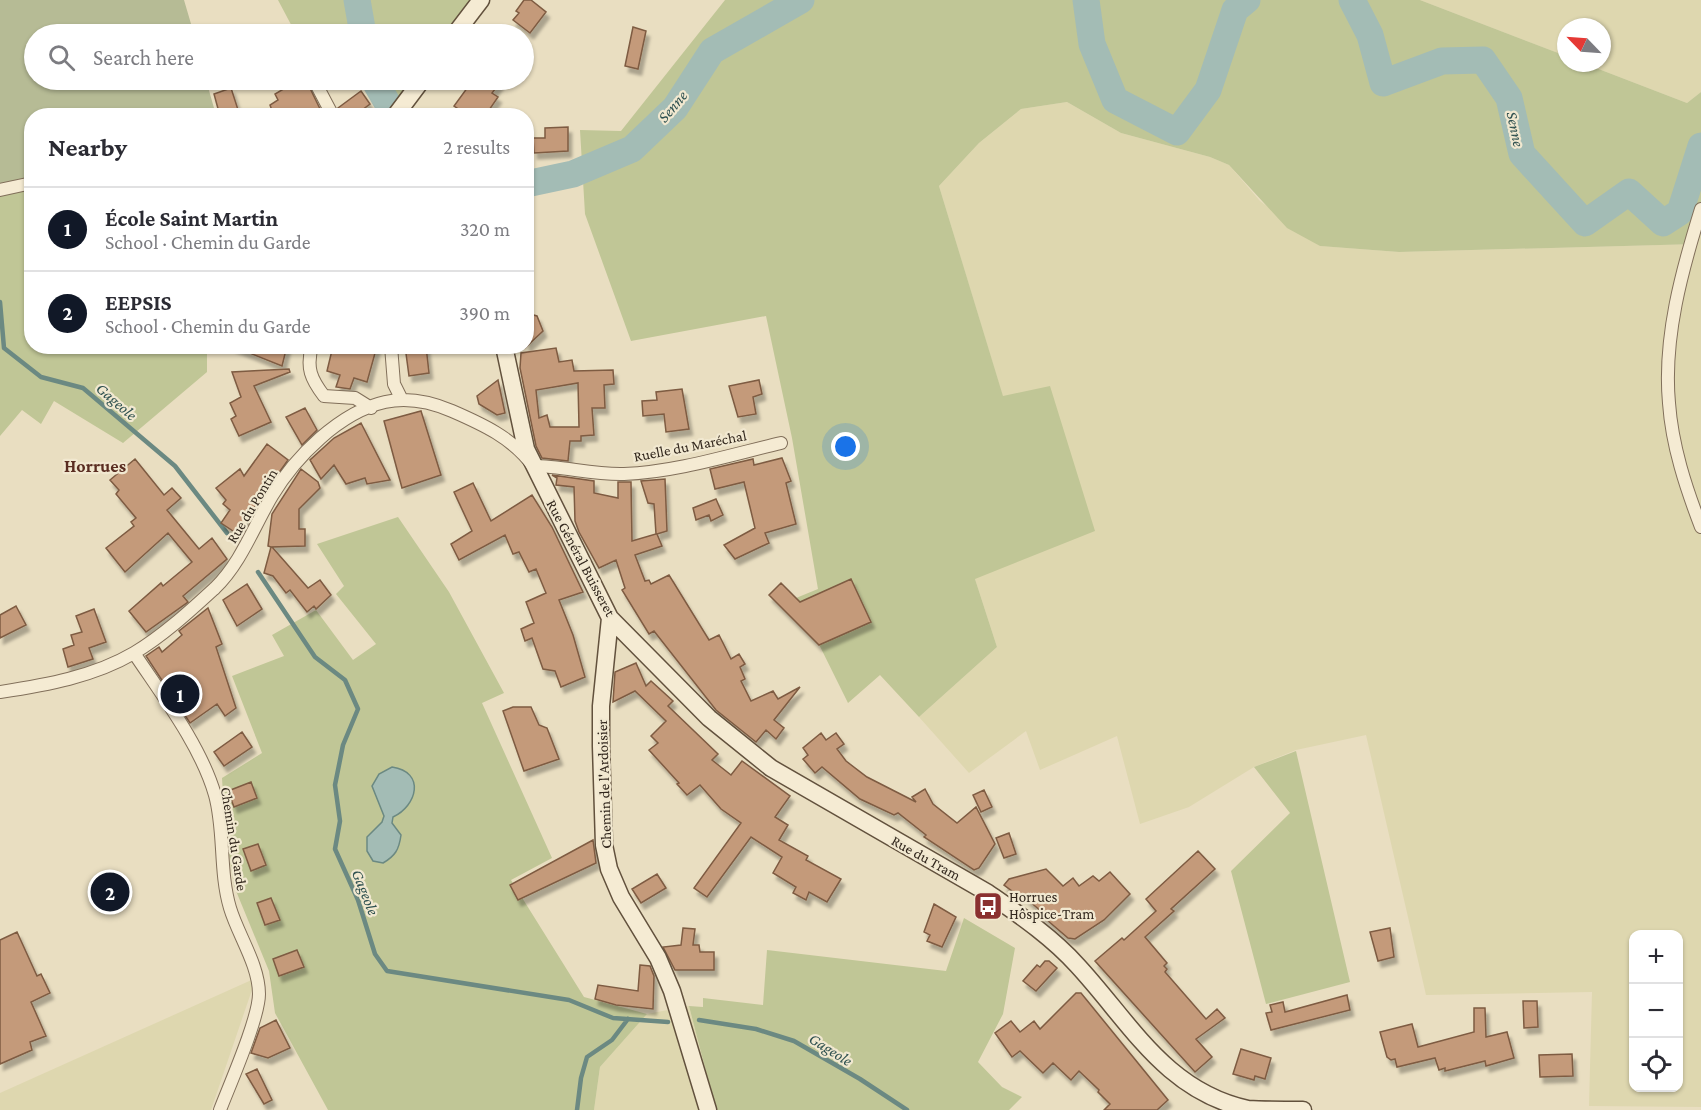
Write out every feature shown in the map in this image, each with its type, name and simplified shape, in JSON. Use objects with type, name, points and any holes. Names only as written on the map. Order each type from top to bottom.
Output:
[{"type":"street","points":[[463,24],[481,0]]},
{"type":"street","points":[[319,90],[329,108]]},
{"type":"street","points":[[400,108],[414,90]]},
{"type":"street","points":[[0,190],[24,185]]},
{"type":"street","points":[[1701,209],[1678,296],[1668,378],[1669,403],[1678,454],[1701,527]]},
{"type":"street","points":[[310,354],[308,362],[311,379],[324,396],[355,398],[372,408]]},
{"type":"street","points":[[392,354],[394,384],[402,400]]},
{"type":"street","name":"Rue Général Buisseret","points":[[506,354],[525,449],[610,618],[636,646]]},
{"type":"street","name":"Rue du Pontin","points":[[0,692],[63,682],[99,670],[134,653],[186,612],[226,576],[274,494],[307,452],[343,423],[384,402],[402,400],[425,402],[467,418],[510,441],[533,466]]},
{"type":"street","name":"Ruelle du Maréchal","points":[[533,466],[558,466],[622,474],[655,471],[781,444]]},
{"type":"street","name":"Chemin de l'Ardoisier","points":[[610,618],[601,706],[604,845],[609,869],[621,897],[658,958],[672,991],[708,1110]]},
{"type":"street","name":"Rue du Tram","points":[[636,646],[709,718],[771,768],[988,893],[1015,911],[1075,963],[1176,1077],[1217,1099],[1250,1110],[1303,1110]]},
{"type":"street","name":"Chemin du Garde","points":[[134,653],[185,732],[210,781],[216,797],[225,889],[239,934],[258,980],[259,995],[255,1013],[220,1110]]},
{"type":"shaded area","points":[[1420,0],[1701,0],[1701,92],[1687,103],[1606,72],[1611,72],[1611,18],[1557,18],[1557,53]]},
{"type":"shaded area","points":[[1067,102],[1121,133],[1210,157],[1229,165],[1260,201],[1320,246],[1399,252],[1696,244],[1701,232],[1701,1107],[1589,1106],[1592,992],[1426,995],[1366,735],[1296,750],[1254,767],[1189,807],[1140,824],[1117,736],[1040,770],[1026,731],[969,773],[919,717],[997,647],[975,579],[1003,397],[939,186],[979,143],[1021,109]]},
{"type":"shaded area","points":[[256,978],[211,1110],[0,1110],[0,1093]]},
{"type":"shaded area","points":[[689,1006],[716,1110],[594,1110],[600,1067],[647,1014]]},
{"type":"green space","points":[[0,0],[184,0],[191,24],[24,24],[24,90],[209,90],[214,108],[24,108],[24,179],[0,184]]},
{"type":"green space","points":[[278,0],[488,0],[470,24],[291,24]]},
{"type":"green space","points":[[725,0],[1420,0],[1557,53],[1557,72],[1606,72],[1687,103],[1701,92],[1701,232],[1697,244],[1399,252],[1320,246],[1287,228],[1229,165],[1210,157],[1121,133],[1067,102],[1021,109],[979,143],[939,186],[1003,396],[1050,386],[1095,531],[975,579],[997,647],[919,717],[880,675],[848,703],[796,598],[818,589],[792,438],[766,316],[631,341],[585,214],[580,130],[621,131]]},
{"type":"green space","points":[[371,90],[424,90],[411,108],[382,108]]},
{"type":"green space","points":[[24,179],[24,354],[207,354],[207,372],[123,443],[54,401],[41,424],[22,410],[0,436],[0,184]]},
{"type":"green space","points":[[398,517],[449,592],[504,693],[482,703],[552,858],[511,880],[584,997],[647,1014],[600,1067],[594,1110],[328,1110],[275,1013],[269,971],[234,886],[225,827],[222,778],[262,753],[232,676],[284,656],[272,635],[316,610],[353,660],[376,644],[336,594],[344,586],[317,544]]},
{"type":"green space","points":[[1296,751],[1350,982],[1266,1004],[1231,871],[1290,813],[1254,767]]},
{"type":"green space","points":[[964,918],[1015,948],[1003,1014],[978,1062],[1002,1087],[1022,1097],[1009,1110],[716,1110],[689,1006],[703,1007],[703,998],[763,1005],[767,950],[946,971]]},
{"type":"water","points":[[392,767],[410,775],[414,782],[414,790],[408,805],[393,817],[392,823],[401,835],[400,840],[396,852],[383,863],[373,861],[367,851],[367,837],[382,822],[384,816],[372,786],[379,774]]},
{"type":"building","points":[[524,0],[531,0],[546,12],[534,28],[534,24],[518,24],[513,20],[519,13],[516,11]]},
{"type":"building","points":[[633,27],[646,31],[638,69],[625,66]]},
{"type":"building","points":[[232,90],[237,108],[218,108],[214,94]]},
{"type":"building","points":[[282,90],[311,90],[320,108],[271,108],[270,105],[278,100],[275,94]]},
{"type":"building","points":[[466,90],[494,90],[492,93],[498,97],[490,108],[457,108],[454,106]]},
{"type":"building","points":[[361,91],[370,104],[365,108],[338,108]]},
{"type":"building","points":[[568,127],[568,151],[534,153],[534,138],[545,138],[545,128]]},
{"type":"building","points":[[534,315],[537,316],[543,331],[534,339]]},
{"type":"building","points":[[556,348],[559,362],[572,360],[574,371],[613,370],[614,384],[604,385],[605,408],[592,408],[594,435],[581,436],[581,441],[570,441],[568,461],[542,458],[536,446],[520,368],[521,354],[534,354],[534,351]],"holes":[[[578,383],[579,427],[550,427],[547,415],[539,418],[536,390]]]},
{"type":"building","points":[[252,354],[285,354],[282,366]]},
{"type":"building","points":[[331,354],[375,354],[367,382],[354,378],[350,389],[336,387],[340,375],[327,371]]},
{"type":"building","points":[[406,354],[427,354],[429,373],[409,376]]},
{"type":"building","points":[[289,369],[290,372],[254,386],[271,422],[239,436],[231,419],[236,416],[230,403],[241,397],[232,372]]},
{"type":"building","points":[[498,380],[505,413],[497,415],[479,404],[477,396]]},
{"type":"building","points":[[759,380],[762,394],[753,397],[756,414],[738,417],[729,386]]},
{"type":"building","points":[[682,389],[689,429],[666,432],[664,414],[643,416],[642,401],[657,400],[656,392]]},
{"type":"building","points":[[305,408],[317,430],[302,445],[286,417]]},
{"type":"building","points":[[421,411],[441,475],[402,488],[384,421]]},
{"type":"building","points":[[361,423],[390,480],[367,484],[365,478],[346,484],[334,465],[321,479],[310,460],[334,438]]},
{"type":"building","points":[[267,444],[288,460],[236,533],[221,523],[230,510],[223,504],[226,500],[216,488],[240,469],[244,476]]},
{"type":"building","points":[[782,458],[791,481],[786,483],[796,524],[765,533],[769,543],[735,559],[724,545],[755,528],[744,482],[715,489],[710,469],[753,459],[754,465]]},
{"type":"building","points":[[135,459],[164,495],[172,488],[181,498],[167,510],[199,549],[212,538],[227,559],[183,596],[188,602],[146,632],[129,611],[161,583],[163,586],[192,562],[168,533],[125,572],[106,548],[134,526],[131,522],[136,518],[116,494],[119,490],[110,480]]},
{"type":"building","points":[[301,469],[318,482],[320,488],[299,509],[299,529],[305,529],[305,546],[272,547],[308,588],[320,580],[331,595],[316,609],[314,606],[307,612],[290,590],[286,593],[273,576],[264,573],[271,547],[268,546],[272,514]]},
{"type":"building","points":[[552,475],[594,481],[594,493],[618,498],[618,482],[631,482],[632,541],[656,534],[654,504],[648,503],[641,481],[665,479],[667,531],[657,534],[662,546],[635,555],[645,581],[649,580],[651,584],[669,575],[709,640],[719,635],[731,659],[739,654],[745,664],[740,667],[745,679],[741,681],[751,701],[773,691],[778,699],[800,687],[774,720],[784,728],[776,739],[766,730],[756,742],[716,710],[654,631],[649,634],[622,590],[625,588],[616,560],[599,568],[579,532],[575,521],[574,487],[556,485],[557,478]]},
{"type":"building","points":[[473,483],[491,521],[532,495],[552,527],[583,592],[559,600],[573,635],[585,677],[561,687],[555,671],[543,669],[532,638],[525,641],[521,629],[534,623],[526,602],[546,593],[536,569],[529,572],[519,552],[513,554],[505,535],[459,560],[451,544],[472,531],[454,492]]},
{"type":"building","points":[[716,499],[723,515],[711,521],[709,515],[696,520],[693,508]]},
{"type":"building","points":[[851,579],[871,622],[819,645],[769,595],[781,583],[800,602]]},
{"type":"building","points":[[247,584],[262,609],[237,626],[223,600]]},
{"type":"building","points":[[16,606],[26,625],[0,638],[0,615]]},
{"type":"building","points":[[208,608],[222,644],[216,647],[236,708],[225,716],[217,704],[190,723],[146,656],[159,647],[162,652],[182,635],[179,631]]},
{"type":"building","points":[[94,609],[106,642],[89,648],[93,659],[68,667],[63,649],[74,645],[71,635],[82,632],[76,616]]},
{"type":"building","points":[[636,663],[646,686],[651,681],[673,701],[668,706],[718,754],[712,760],[731,775],[742,761],[790,796],[775,817],[788,825],[779,840],[808,856],[806,860],[841,879],[827,902],[809,892],[806,900],[793,893],[796,887],[773,873],[782,857],[751,837],[707,897],[694,888],[741,823],[721,809],[700,785],[687,795],[649,750],[658,743],[651,736],[666,721],[635,691],[613,702],[615,672]]},
{"type":"building","points":[[513,707],[531,707],[539,725],[547,728],[559,759],[524,771],[503,711]]},
{"type":"building","points":[[242,732],[252,747],[224,766],[214,752]]},
{"type":"building","points":[[821,733],[826,740],[836,733],[844,744],[837,749],[846,761],[867,777],[916,802],[912,797],[925,789],[933,804],[957,823],[976,807],[995,844],[979,868],[974,870],[924,837],[926,835],[898,813],[894,815],[860,799],[822,767],[815,773],[803,759],[808,755],[803,748]]},
{"type":"building","points":[[251,782],[257,798],[234,807],[228,791]]},
{"type":"building","points":[[984,790],[992,807],[981,812],[973,795]]},
{"type":"building","points":[[1009,833],[1016,854],[1004,858],[996,838]]},
{"type":"building","points":[[593,840],[596,863],[518,900],[510,885]]},
{"type":"building","points":[[258,844],[266,865],[251,871],[243,849]]},
{"type":"building","points":[[1198,851],[1215,869],[1171,909],[1174,911],[1145,937],[1167,963],[1164,966],[1167,969],[1165,972],[1206,1019],[1217,1009],[1225,1018],[1196,1039],[1212,1057],[1195,1072],[1095,961],[1122,938],[1124,940],[1156,911],[1146,899]]},
{"type":"building","points":[[1046,869],[1063,886],[1073,878],[1079,886],[1093,876],[1099,881],[1110,872],[1130,894],[1104,920],[1075,939],[1068,938],[1022,895],[1020,897],[1004,885],[1009,879]]},
{"type":"building","points":[[657,874],[666,888],[641,903],[632,889]]},
{"type":"building","points":[[271,898],[280,920],[265,925],[257,903]]},
{"type":"building","points":[[934,904],[956,917],[942,947],[927,941],[930,935],[924,932]]},
{"type":"building","points":[[683,928],[695,929],[693,945],[699,945],[700,952],[714,952],[714,970],[675,970],[663,947],[681,945]]},
{"type":"building","points":[[1390,928],[1394,957],[1378,961],[1370,932]]},
{"type":"building","points":[[17,932],[37,976],[41,974],[50,993],[31,1002],[46,1036],[30,1042],[32,1050],[0,1064],[0,940]]},
{"type":"building","points":[[297,950],[304,967],[279,976],[273,959]]},
{"type":"building","points":[[1045,961],[1049,961],[1057,968],[1036,991],[1023,981],[1037,965],[1040,967]]},
{"type":"building","points":[[640,965],[650,966],[654,976],[653,1009],[616,1005],[595,999],[598,985],[638,991]]},
{"type":"building","points":[[1076,993],[1081,993],[1168,1100],[1157,1110],[1104,1110],[1110,1104],[1079,1071],[1071,1080],[1053,1063],[1043,1073],[1020,1051],[1012,1057],[995,1033],[1011,1021],[1020,1032],[1034,1021],[1040,1029]]},
{"type":"building","points":[[1347,995],[1350,1010],[1271,1030],[1266,1013],[1272,1012],[1270,1005],[1283,1002],[1285,1012]]},
{"type":"building","points":[[1523,1001],[1537,1001],[1538,1027],[1524,1028]]},
{"type":"building","points":[[1474,1008],[1485,1008],[1486,1037],[1507,1032],[1514,1058],[1486,1066],[1485,1061],[1445,1071],[1445,1068],[1439,1070],[1435,1058],[1397,1067],[1395,1059],[1391,1060],[1387,1057],[1380,1032],[1412,1024],[1418,1047],[1474,1032]]},
{"type":"building","points":[[276,1020],[290,1048],[268,1058],[251,1053],[260,1028]]},
{"type":"building","points":[[1241,1049],[1271,1058],[1265,1079],[1255,1076],[1254,1080],[1233,1074]]},
{"type":"building","points":[[1572,1054],[1573,1076],[1540,1077],[1539,1055]]},
{"type":"building","points":[[257,1069],[272,1100],[264,1104],[246,1074]]},
{"type":"waterway","name":"Senne","points":[[357,0],[361,24]]},
{"type":"waterway","name":"Senne","points":[[534,182],[573,174],[632,149],[675,108],[712,51],[801,0]]},
{"type":"waterway","name":"Senne","points":[[1086,0],[1092,44],[1115,100],[1177,132],[1208,90],[1235,10],[1247,0]]},
{"type":"waterway","name":"Senne","points":[[1352,0],[1370,35],[1383,83],[1442,61],[1483,60],[1509,98],[1522,154],[1585,223],[1629,192],[1663,223],[1680,212],[1701,146]]},
{"type":"waterway","name":"Senne","points":[[380,90],[390,108]]},
{"type":"waterway","name":"Gageole","points":[[0,302],[4,348],[41,377],[83,388],[175,466],[227,533]]},
{"type":"waterway","name":"Gageole","points":[[258,572],[315,657],[345,680],[358,709],[343,745],[335,785],[340,821],[335,849],[358,900],[375,954],[387,971],[569,1000],[613,1018],[668,1022]]},
{"type":"waterway","points":[[577,1110],[581,1078],[587,1057],[612,1040],[628,1019]]},
{"type":"waterway","name":"Gageole","points":[[699,1020],[756,1029],[794,1041],[860,1079],[907,1110]]},
{"type":"place","name":"École Saint Martin","points":[[180,694]]},
{"type":"place","name":"EEPSIS","points":[[110,892]]},
{"type":"place","name":"Horrues Hôspice-Tram","points":[[988,906]]},
{"type":"district","name":"Horrues","points":[[95,466]]}]
